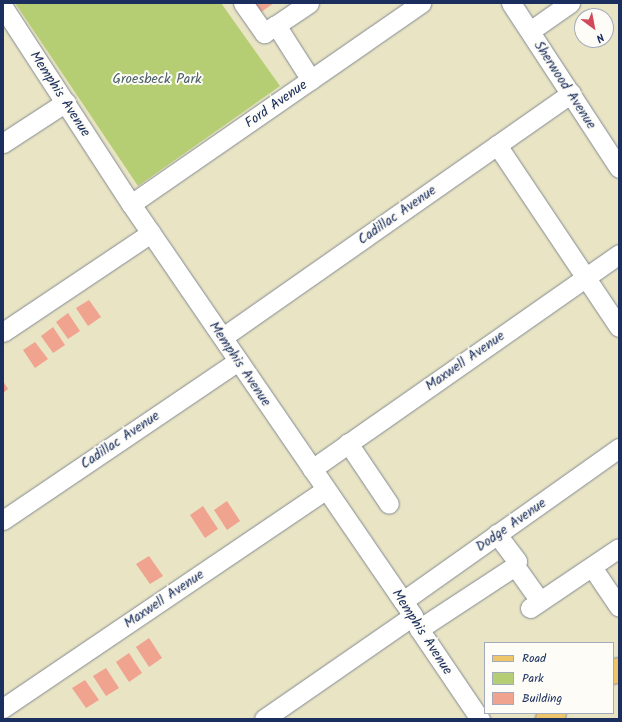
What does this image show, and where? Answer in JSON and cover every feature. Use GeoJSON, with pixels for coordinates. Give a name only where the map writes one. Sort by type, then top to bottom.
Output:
{"type":"FeatureCollection","features":[{"type":"Feature","properties":{"kind":"street"},"geometry":{"type":"LineString","coordinates":[[243,3],[264,33],[309,3]]}},
{"type":"Feature","properties":{"kind":"street","name":"Ford Avenue"},"geometry":{"type":"LineString","coordinates":[[132,204],[421,3]]}},
{"type":"Feature","properties":{"kind":"street","name":"Sherwood Avenue"},"geometry":{"type":"LineString","coordinates":[[511,3],[619,168]]}},
{"type":"Feature","properties":{"kind":"street"},"geometry":{"type":"LineString","coordinates":[[530,32],[570,3]]}},
{"type":"Feature","properties":{"kind":"street","name":"Memphis Avenue"},"geometry":{"type":"LineString","coordinates":[[3,7],[151,233],[403,601],[480,719]]}},
{"type":"Feature","properties":{"kind":"street"},"geometry":{"type":"LineString","coordinates":[[276,25],[311,80]]}},
{"type":"Feature","properties":{"kind":"street","name":"Cadillac Avenue"},"geometry":{"type":"LineString","coordinates":[[223,337],[571,93]]}},
{"type":"Feature","properties":{"kind":"street"},"geometry":{"type":"LineString","coordinates":[[3,143],[66,102]]}},
{"type":"Feature","properties":{"kind":"street"},"geometry":{"type":"LineString","coordinates":[[497,145],[619,327]]}},
{"type":"Feature","properties":{"kind":"street"},"geometry":{"type":"LineString","coordinates":[[3,332],[151,233]]}},
{"type":"Feature","properties":{"kind":"street","name":"Maxwell Avenue"},"geometry":{"type":"LineString","coordinates":[[312,469],[619,254]]}},
{"type":"Feature","properties":{"kind":"street","name":"Cadillac Avenue"},"geometry":{"type":"LineString","coordinates":[[3,520],[238,361]]}},
{"type":"Feature","properties":{"kind":"street"},"geometry":{"type":"LineString","coordinates":[[348,444],[389,504]]}},
{"type":"Feature","properties":{"kind":"street","name":"Dodge Avenue"},"geometry":{"type":"LineString","coordinates":[[403,601],[619,448]]}},
{"type":"Feature","properties":{"kind":"street","name":"Maxwell Avenue"},"geometry":{"type":"LineString","coordinates":[[3,708],[326,489]]}},
{"type":"Feature","properties":{"kind":"street"},"geometry":{"type":"LineString","coordinates":[[264,719],[416,623],[515,566],[517,561],[497,534]]}},
{"type":"Feature","properties":{"kind":"street"},"geometry":{"type":"LineString","coordinates":[[515,566],[535,604],[619,548]]}},
{"type":"Feature","properties":{"kind":"street"},"geometry":{"type":"LineString","coordinates":[[592,567],[619,607]]}},
{"type":"Feature","properties":{"kind":"green space","name":"Groesbeck Park"},"geometry":{"type":"Polygon","coordinates":[[[15,3],[221,3],[280,86],[138,186],[15,3]]]}},
{"type":"Feature","properties":{"kind":"building"},"geometry":{"type":"Polygon","coordinates":[[[248,3],[274,3],[257,15],[248,3]]]}},
{"type":"Feature","properties":{"kind":"building"},"geometry":{"type":"Polygon","coordinates":[[[89,300],[101,317],[88,326],[76,308],[89,300]]]}},
{"type":"Feature","properties":{"kind":"building"},"geometry":{"type":"Polygon","coordinates":[[[68,313],[80,331],[68,339],[56,322],[68,313]]]}},
{"type":"Feature","properties":{"kind":"building"},"geometry":{"type":"Polygon","coordinates":[[[53,327],[65,345],[53,353],[41,336],[53,327]]]}},
{"type":"Feature","properties":{"kind":"building"},"geometry":{"type":"Polygon","coordinates":[[[35,342],[48,359],[35,368],[23,350],[35,342]]]}},
{"type":"Feature","properties":{"kind":"building"},"geometry":{"type":"Polygon","coordinates":[[[3,381],[8,389],[3,393],[3,381]]]}},
{"type":"Feature","properties":{"kind":"building"},"geometry":{"type":"Polygon","coordinates":[[[227,501],[240,521],[227,530],[214,510],[227,501]]]}},
{"type":"Feature","properties":{"kind":"building"},"geometry":{"type":"Polygon","coordinates":[[[203,506],[218,529],[205,538],[190,515],[203,506]]]}},
{"type":"Feature","properties":{"kind":"building"},"geometry":{"type":"Polygon","coordinates":[[[149,556],[163,576],[150,584],[136,564],[149,556]]]}},
{"type":"Feature","properties":{"kind":"building"},"geometry":{"type":"Polygon","coordinates":[[[149,638],[162,658],[149,667],[136,647],[149,638]]]}},
{"type":"Feature","properties":{"kind":"building"},"geometry":{"type":"Polygon","coordinates":[[[129,653],[142,673],[129,682],[116,662],[129,653]]]}},
{"type":"Feature","properties":{"kind":"building"},"geometry":{"type":"Polygon","coordinates":[[[106,668],[119,688],[106,696],[93,676],[106,668]]]}},
{"type":"Feature","properties":{"kind":"building"},"geometry":{"type":"Polygon","coordinates":[[[85,680],[99,700],[86,708],[72,688],[85,680]]]}}]}
